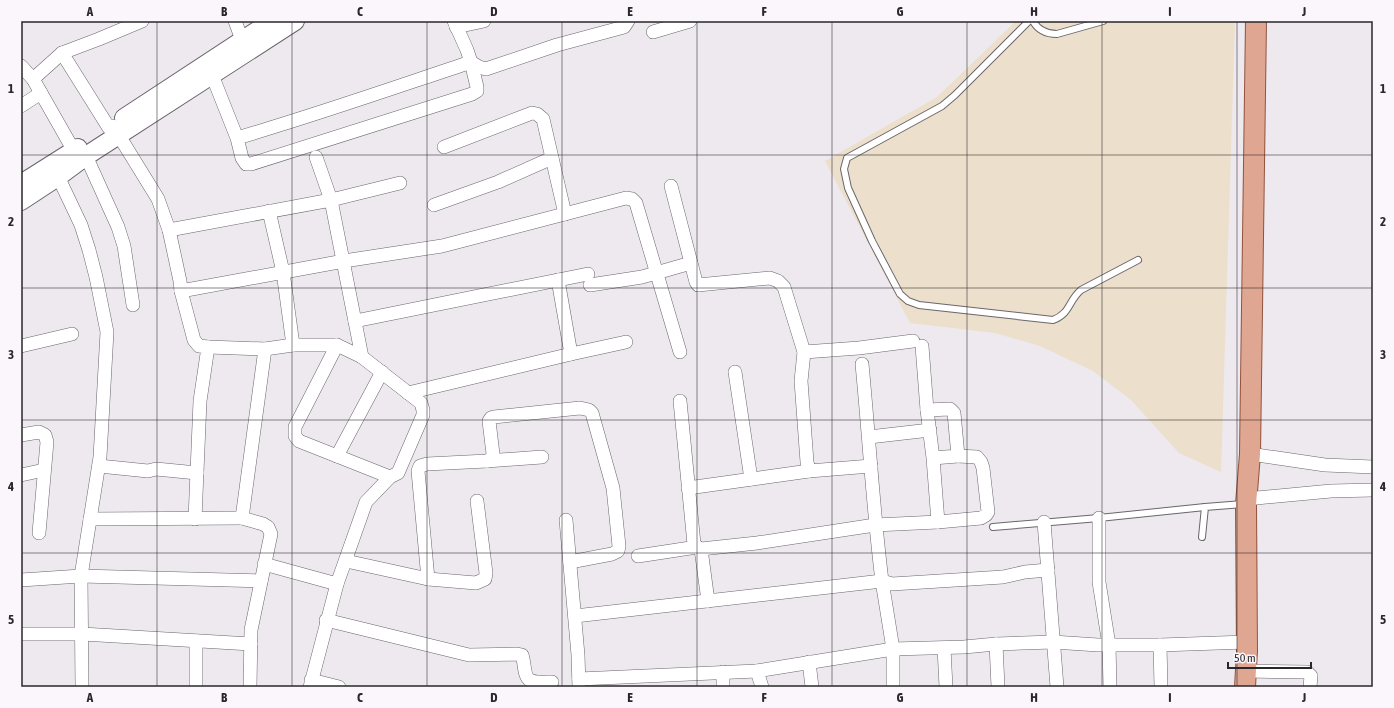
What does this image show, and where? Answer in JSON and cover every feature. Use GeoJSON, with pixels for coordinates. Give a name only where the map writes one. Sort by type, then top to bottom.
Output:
{"type":"FeatureCollection","features":[{"type":"Feature","properties":{"kind":"main road"},"geometry":{"type":"LineString","coordinates":[[113,130],[212,76],[272,21]]}},
{"type":"Feature","properties":{"kind":"main road"},"geometry":{"type":"LineString","coordinates":[[21,201],[56,171],[113,130],[146,103],[245,46],[296,21]]}},
{"type":"Feature","properties":{"kind":"main road"},"geometry":{"type":"LineString","coordinates":[[1246,679],[1246,501],[1250,454],[1256,21]]}},
{"type":"Feature","properties":{"kind":"main road"},"geometry":{"type":"LineString","coordinates":[[21,184],[56,171]]}},
{"type":"Feature","properties":{"kind":"street"},"geometry":{"type":"LineString","coordinates":[[33,79],[62,53],[142,21]]}},
{"type":"Feature","properties":{"kind":"street"},"geometry":{"type":"LineString","coordinates":[[235,21],[245,46]]}},
{"type":"Feature","properties":{"kind":"street"},"geometry":{"type":"LineString","coordinates":[[212,76],[237,138],[242,158],[246,164],[251,164],[472,94],[477,91],[471,62],[455,24],[484,21]]}},
{"type":"Feature","properties":{"kind":"street"},"geometry":{"type":"LineString","coordinates":[[471,62],[486,69],[557,45],[624,27],[628,21]]}},
{"type":"Feature","properties":{"kind":"street"},"geometry":{"type":"LineString","coordinates":[[653,32],[690,21]]}},
{"type":"Feature","properties":{"kind":"street"},"geometry":{"type":"LineString","coordinates":[[62,53],[158,199],[168,230],[181,291],[194,340],[199,346],[265,349],[293,345],[337,345],[362,357],[421,403],[423,415],[398,472],[390,477],[366,502],[326,620],[311,683],[339,687]]}},
{"type":"Feature","properties":{"kind":"street"},"geometry":{"type":"LineString","coordinates":[[237,138],[308,117],[471,62]]}},
{"type":"Feature","properties":{"kind":"street"},"geometry":{"type":"LineString","coordinates":[[21,66],[33,79],[80,154],[118,226],[124,246],[133,305]]}},
{"type":"Feature","properties":{"kind":"street"},"geometry":{"type":"LineString","coordinates":[[21,106],[41,93]]}},
{"type":"Feature","properties":{"kind":"street"},"geometry":{"type":"LineString","coordinates":[[444,147],[532,113],[537,114],[543,119],[565,214]]}},
{"type":"Feature","properties":{"kind":"street"},"geometry":{"type":"LineString","coordinates":[[316,157],[331,200],[362,357]]}},
{"type":"Feature","properties":{"kind":"street"},"geometry":{"type":"LineString","coordinates":[[434,205],[498,182],[552,158]]}},
{"type":"Feature","properties":{"kind":"street"},"geometry":{"type":"LineString","coordinates":[[56,171],[81,225],[89,250],[107,332],[99,466],[81,576],[82,687]]}},
{"type":"Feature","properties":{"kind":"street"},"geometry":{"type":"LineString","coordinates":[[168,230],[331,200],[400,183]]}},
{"type":"Feature","properties":{"kind":"street"},"geometry":{"type":"LineString","coordinates":[[671,186],[698,285],[770,278],[778,281],[784,287],[804,352],[801,381],[809,471]]}},
{"type":"Feature","properties":{"kind":"street"},"geometry":{"type":"LineString","coordinates":[[181,291],[344,261],[442,246],[626,198],[632,199],[636,203],[680,352]]}},
{"type":"Feature","properties":{"kind":"street"},"geometry":{"type":"LineString","coordinates":[[269,211],[284,272],[293,345]]}},
{"type":"Feature","properties":{"kind":"street"},"geometry":{"type":"LineString","coordinates":[[355,321],[558,280],[642,277],[691,263]]}},
{"type":"Feature","properties":{"kind":"street"},"geometry":{"type":"LineString","coordinates":[[558,280],[571,354]]}},
{"type":"Feature","properties":{"kind":"street"},"geometry":{"type":"LineString","coordinates":[[21,346],[72,334]]}},
{"type":"Feature","properties":{"kind":"street"},"geometry":{"type":"LineString","coordinates":[[408,393],[626,342]]}},
{"type":"Feature","properties":{"kind":"street"},"geometry":{"type":"LineString","coordinates":[[804,352],[917,343],[934,458],[938,522]]}},
{"type":"Feature","properties":{"kind":"street"},"geometry":{"type":"LineString","coordinates":[[337,345],[295,427],[295,436],[299,441],[390,477]]}},
{"type":"Feature","properties":{"kind":"street"},"geometry":{"type":"LineString","coordinates":[[195,519],[200,401],[208,347]]}},
{"type":"Feature","properties":{"kind":"street"},"geometry":{"type":"LineString","coordinates":[[242,518],[265,349]]}},
{"type":"Feature","properties":{"kind":"street"},"geometry":{"type":"LineString","coordinates":[[862,364],[875,525],[893,649],[893,687]]}},
{"type":"Feature","properties":{"kind":"street"},"geometry":{"type":"LineString","coordinates":[[337,456],[382,372]]}},
{"type":"Feature","properties":{"kind":"street"},"geometry":{"type":"LineString","coordinates":[[735,372],[751,479]]}},
{"type":"Feature","properties":{"kind":"street"},"geometry":{"type":"LineString","coordinates":[[680,401],[694,544],[699,548],[708,601]]}},
{"type":"Feature","properties":{"kind":"street"},"geometry":{"type":"LineString","coordinates":[[487,461],[492,458],[493,454],[489,421],[491,418],[580,408],[589,410],[592,413],[613,488],[619,546],[618,551],[612,554],[570,562]]}},
{"type":"Feature","properties":{"kind":"street"},"geometry":{"type":"LineString","coordinates":[[927,410],[952,410],[954,413],[958,456]]}},
{"type":"Feature","properties":{"kind":"street"},"geometry":{"type":"LineString","coordinates":[[869,437],[930,430]]}},
{"type":"Feature","properties":{"kind":"street"},"geometry":{"type":"LineString","coordinates":[[21,435],[39,432],[45,435],[47,442],[39,533]]}},
{"type":"Feature","properties":{"kind":"street"},"geometry":{"type":"LineString","coordinates":[[1250,454],[1325,465],[1373,467]]}},
{"type":"Feature","properties":{"kind":"street"},"geometry":{"type":"LineString","coordinates":[[638,556],[699,548],[757,543],[875,525],[938,522],[982,518],[986,515],[988,512],[983,468],[977,457],[958,456],[934,458]]}},
{"type":"Feature","properties":{"kind":"street"},"geometry":{"type":"LineString","coordinates":[[428,579],[418,471],[420,466],[427,464],[542,457]]}},
{"type":"Feature","properties":{"kind":"street"},"geometry":{"type":"LineString","coordinates":[[99,466],[148,471],[156,469],[197,473]]}},
{"type":"Feature","properties":{"kind":"street"},"geometry":{"type":"LineString","coordinates":[[688,488],[809,471],[871,466]]}},
{"type":"Feature","properties":{"kind":"street"},"geometry":{"type":"LineString","coordinates":[[21,475],[44,470]]}},
{"type":"Feature","properties":{"kind":"street"},"geometry":{"type":"LineString","coordinates":[[1246,501],[1331,491],[1373,490]]}},
{"type":"Feature","properties":{"kind":"street"},"geometry":{"type":"LineString","coordinates":[[346,561],[428,579],[476,583],[485,579],[486,573],[477,500]]}},
{"type":"Feature","properties":{"kind":"street"},"geometry":{"type":"LineString","coordinates":[[90,519],[242,518],[268,527],[271,534],[251,630],[250,687]]}},
{"type":"Feature","properties":{"kind":"street"},"geometry":{"type":"LineString","coordinates":[[1099,518],[1099,582],[1109,645],[1110,687]]}},
{"type":"Feature","properties":{"kind":"street"},"geometry":{"type":"LineString","coordinates":[[566,520],[575,616],[579,683],[723,672],[757,671],[893,649],[944,648],[1053,642],[1109,645],[1247,642]]}},
{"type":"Feature","properties":{"kind":"street"},"geometry":{"type":"LineString","coordinates":[[1044,522],[1057,687]]}},
{"type":"Feature","properties":{"kind":"street"},"geometry":{"type":"LineString","coordinates":[[264,564],[337,584]]}},
{"type":"Feature","properties":{"kind":"street"},"geometry":{"type":"LineString","coordinates":[[575,616],[882,581],[892,584],[1003,576],[1048,570]]}},
{"type":"Feature","properties":{"kind":"street"},"geometry":{"type":"LineString","coordinates":[[21,580],[81,576],[261,581]]}},
{"type":"Feature","properties":{"kind":"street"},"geometry":{"type":"LineString","coordinates":[[326,620],[469,654],[522,655],[526,675],[529,679],[532,681],[552,682]]}},
{"type":"Feature","properties":{"kind":"street"},"geometry":{"type":"LineString","coordinates":[[21,634],[82,634],[251,644]]}},
{"type":"Feature","properties":{"kind":"street"},"geometry":{"type":"LineString","coordinates":[[196,641],[196,687]]}},
{"type":"Feature","properties":{"kind":"street"},"geometry":{"type":"LineString","coordinates":[[996,644],[998,687]]}},
{"type":"Feature","properties":{"kind":"street"},"geometry":{"type":"LineString","coordinates":[[1160,645],[1161,687]]}},
{"type":"Feature","properties":{"kind":"street"},"geometry":{"type":"LineString","coordinates":[[944,648],[946,687]]}},
{"type":"Feature","properties":{"kind":"street"},"geometry":{"type":"LineString","coordinates":[[809,662],[812,687]]}},
{"type":"Feature","properties":{"kind":"street"},"geometry":{"type":"LineString","coordinates":[[757,671],[762,687]]}},
{"type":"Feature","properties":{"kind":"street"},"geometry":{"type":"LineString","coordinates":[[723,672],[723,687]]}},
{"type":"Feature","properties":{"kind":"street"},"geometry":{"type":"LineString","coordinates":[[1246,679],[1307,672],[1310,676],[1310,687]]}},
{"type":"Feature","properties":{"kind":"lane"},"geometry":{"type":"LineString","coordinates":[[1029,21],[942,106],[847,158],[844,175],[848,188],[869,234],[900,294],[919,305],[1053,320],[1060,318],[1066,312],[1075,295],[1081,290],[1138,260]]}},
{"type":"Feature","properties":{"kind":"lane"},"geometry":{"type":"LineString","coordinates":[[1033,21],[1039,28],[1052,34],[1057,34],[1102,21]]}},
{"type":"Feature","properties":{"kind":"lane"},"geometry":{"type":"LineString","coordinates":[[993,527],[1099,518],[1205,507],[1246,501]]}},
{"type":"Feature","properties":{"kind":"lane"},"geometry":{"type":"LineString","coordinates":[[1202,537],[1205,507]]}},
{"type":"Feature","properties":{"kind":"shaded area"},"geometry":{"type":"Polygon","coordinates":[[[1016,21],[1235,21],[1221,472],[1179,453],[1131,400],[1093,371],[1040,346],[995,333],[910,323],[825,161],[937,97],[1016,21]]]}}]}
